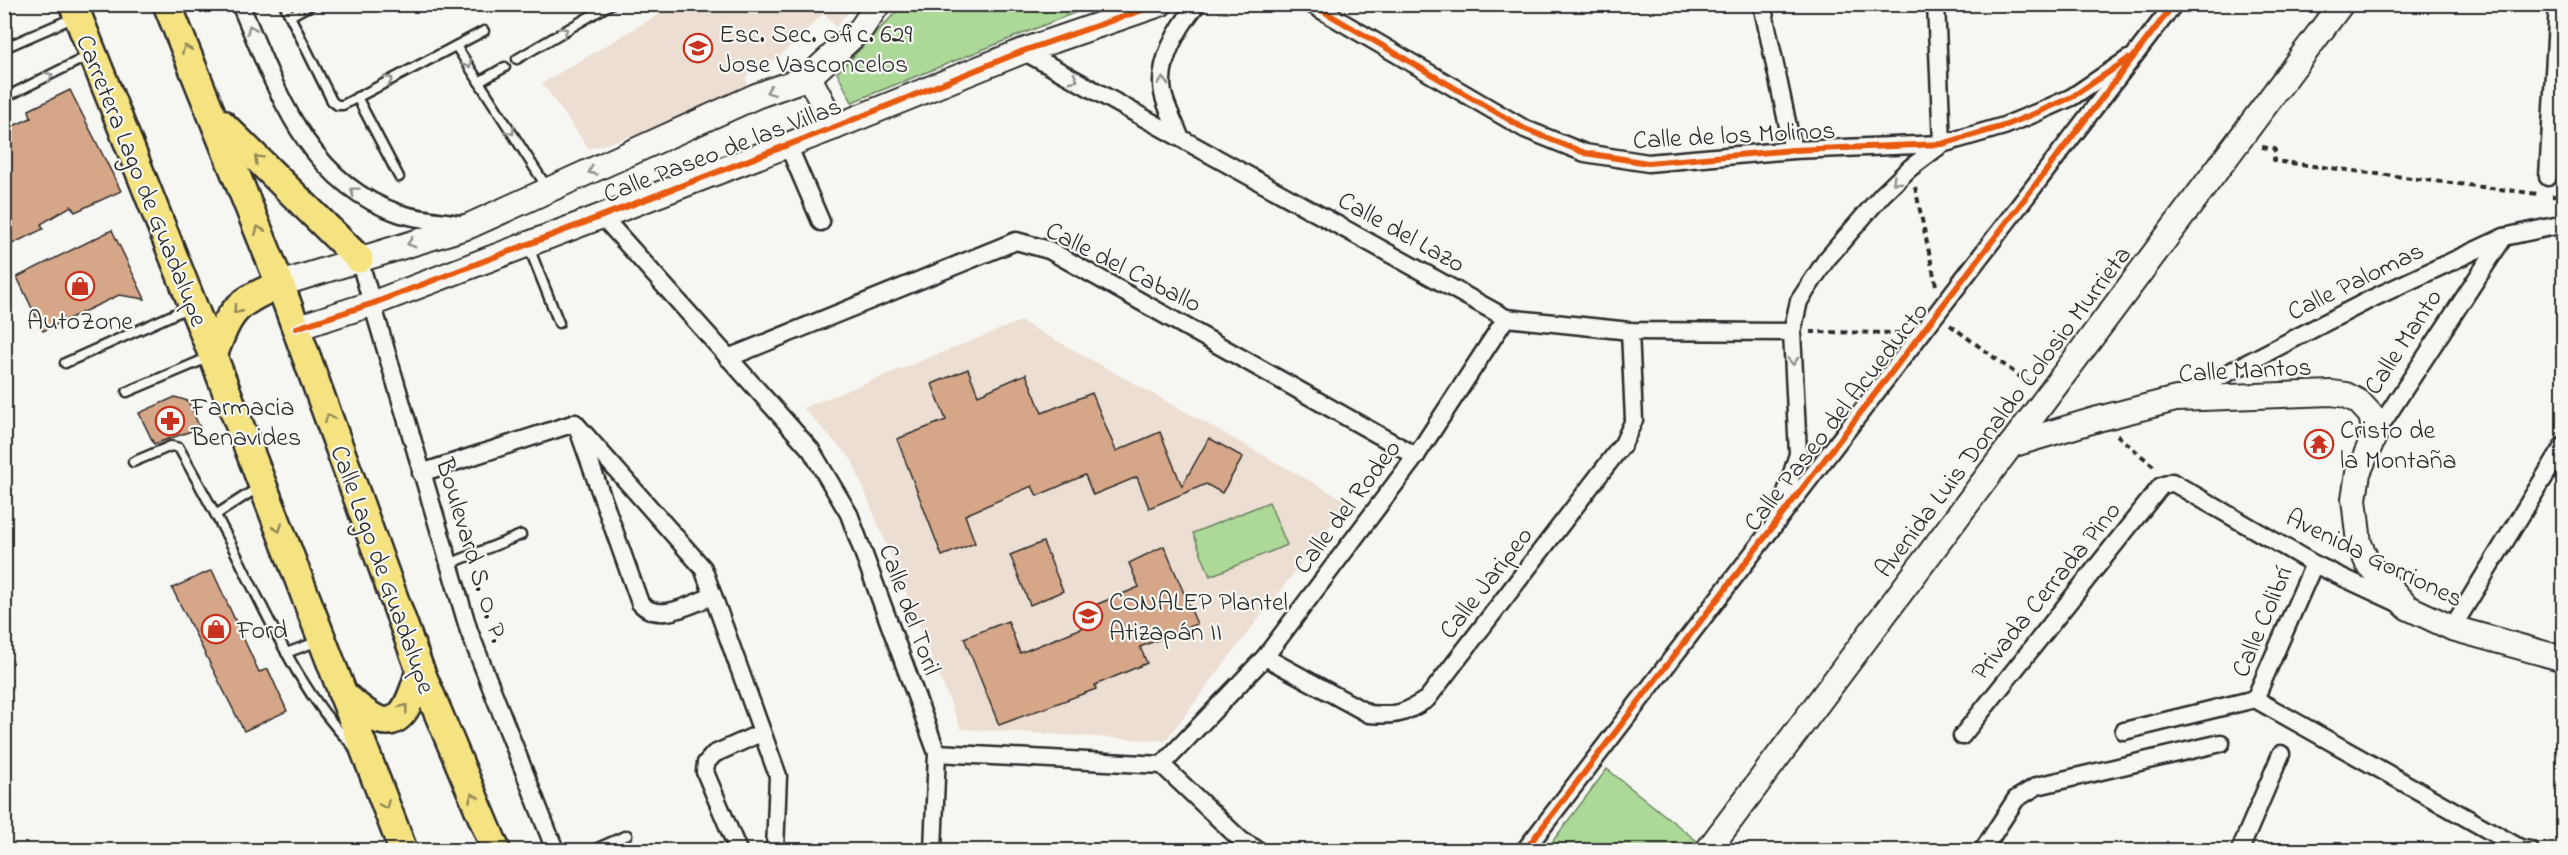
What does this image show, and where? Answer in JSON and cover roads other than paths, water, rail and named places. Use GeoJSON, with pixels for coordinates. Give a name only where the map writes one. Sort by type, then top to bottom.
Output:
{"type":"FeatureCollection","features":[{"type":"Feature","properties":{"kind":"main road"},"geometry":{"type":"LineString","coordinates":[[167,4],[280,284],[247,299],[232,313],[213,356],[321,641],[404,850]]}},
{"type":"Feature","properties":{"kind":"main road","name":"Carretera Lago de Guadalupe"},"geometry":{"type":"LineString","coordinates":[[76,10],[213,356]]}},
{"type":"Feature","properties":{"kind":"main road"},"geometry":{"type":"LineString","coordinates":[[213,115],[359,259]]}},
{"type":"Feature","properties":{"kind":"main road","name":"Calle Lago de Guadalupe"},"geometry":{"type":"LineString","coordinates":[[280,284],[420,670],[496,850]]}},
{"type":"Feature","properties":{"kind":"main road"},"geometry":{"type":"LineString","coordinates":[[341,692],[360,710],[378,721],[391,721],[403,712],[413,695],[420,670]]}},
{"type":"Feature","properties":{"kind":"street"},"geometry":{"type":"LineString","coordinates":[[240,4],[285,110],[330,172],[360,196],[399,213],[469,226],[484,261]]}},
{"type":"Feature","properties":{"kind":"street","name":"Calle Paseo de las Villas"},"geometry":{"type":"LineString","coordinates":[[280,284],[469,226],[756,96],[809,77],[861,29],[878,4]]}},
{"type":"Feature","properties":{"kind":"street","name":"Calle Paseo de las Villas"},"geometry":{"type":"LineString","coordinates":[[296,328],[374,303],[528,245],[835,127],[1023,51],[1160,4]]}},
{"type":"Feature","properties":{"kind":"street"},"geometry":{"type":"LineString","coordinates":[[1180,137],[1163,93],[1164,62],[1182,23],[1197,4]]}},
{"type":"Feature","properties":{"kind":"street","name":"Calle de los Molinos"},"geometry":{"type":"LineString","coordinates":[[1311,4],[1525,129],[1585,153],[1648,163],[1793,150],[1942,144],[2004,126],[2072,97],[2138,52]]}},
{"type":"Feature","properties":{"kind":"street"},"geometry":{"type":"LineString","coordinates":[[1762,4],[1793,150]]}},
{"type":"Feature","properties":{"kind":"street"},"geometry":{"type":"LineString","coordinates":[[1936,4],[1942,144]]}},
{"type":"Feature","properties":{"kind":"street","name":"Calle Paseo del Acueducto"},"geometry":{"type":"LineString","coordinates":[[1525,850],[2174,4]]}},
{"type":"Feature","properties":{"kind":"street","name":"Avenida Luis Donaldo Colosio Murrieta"},"geometry":{"type":"LineString","coordinates":[[1708,850],[2341,4]]}},
{"type":"Feature","properties":{"kind":"street"},"geometry":{"type":"LineString","coordinates":[[2548,177],[2558,4]]}},
{"type":"Feature","properties":{"kind":"street","name":"Calle del Lazo"},"geometry":{"type":"LineString","coordinates":[[1023,51],[1506,318],[1630,331],[1792,332]]}},
{"type":"Feature","properties":{"kind":"street"},"geometry":{"type":"LineString","coordinates":[[809,77],[835,127]]}},
{"type":"Feature","properties":{"kind":"street"},"geometry":{"type":"LineString","coordinates":[[2088,85],[2100,90],[2100,102]]}},
{"type":"Feature","properties":{"kind":"street","name":"Calle de los Molinos"},"geometry":{"type":"LineString","coordinates":[[1776,525],[1798,454],[1792,332],[1799,302],[1826,260],[1882,195],[1910,168],[1942,144]]}},
{"type":"Feature","properties":{"kind":"street"},"geometry":{"type":"LineString","coordinates":[[788,145],[821,222]]}},
{"type":"Feature","properties":{"kind":"street","name":"Calle del Toril"},"geometry":{"type":"LineString","coordinates":[[602,216],[811,450],[849,514],[937,753]]}},
{"type":"Feature","properties":{"kind":"street","name":"Calle Palomas"},"geometry":{"type":"LineString","coordinates":[[2176,399],[2371,298],[2504,237],[2564,224]]}},
{"type":"Feature","properties":{"kind":"street","name":"Calle Manto"},"geometry":{"type":"LineString","coordinates":[[2407,607],[2368,564],[2359,543],[2354,499],[2358,473],[2375,434],[2504,237]]}},
{"type":"Feature","properties":{"kind":"street","name":"Calle del Caballo"},"geometry":{"type":"LineString","coordinates":[[728,358],[1016,241],[1049,250],[1416,456]]}},
{"type":"Feature","properties":{"kind":"street","name":"Boulevard S. O. P."},"geometry":{"type":"LineString","coordinates":[[359,259],[374,303],[448,564],[470,631],[555,850]]}},
{"type":"Feature","properties":{"kind":"street","name":"Calle del Rodeo"},"geometry":{"type":"LineString","coordinates":[[1162,765],[1265,657],[1416,456],[1506,318]]}},
{"type":"Feature","properties":{"kind":"street","name":"Calle Jaripeo"},"geometry":{"type":"LineString","coordinates":[[1265,657],[1369,714],[1387,716],[1407,712],[1428,699],[1623,444],[1634,420],[1630,331]]}},
{"type":"Feature","properties":{"kind":"street","name":"Calle Mantos"},"geometry":{"type":"LineString","coordinates":[[2012,445],[2098,419],[2176,399],[2332,393],[2346,395],[2359,402],[2371,415],[2375,434]]}},
{"type":"Feature","properties":{"kind":"street"},"geometry":{"type":"LineString","coordinates":[[422,473],[575,423]]}},
{"type":"Feature","properties":{"kind":"street"},"geometry":{"type":"LineString","coordinates":[[575,423],[703,568],[778,776],[775,850]]}},
{"type":"Feature","properties":{"kind":"street"},"geometry":{"type":"LineString","coordinates":[[575,423],[640,603],[648,612],[663,614],[713,596]]}},
{"type":"Feature","properties":{"kind":"street"},"geometry":{"type":"LineString","coordinates":[[2452,628],[2564,446]]}},
{"type":"Feature","properties":{"kind":"street","name":"Avenida Gorriones"},"geometry":{"type":"LineString","coordinates":[[2172,482],[2314,564],[2452,628],[2564,659]]}},
{"type":"Feature","properties":{"kind":"street","name":"Privada Cerrada Pino"},"geometry":{"type":"LineString","coordinates":[[1962,736],[2161,486],[2172,482]]}},
{"type":"Feature","properties":{"kind":"street","name":"Calle Colibrí"},"geometry":{"type":"LineString","coordinates":[[2255,699],[2314,564]]}},
{"type":"Feature","properties":{"kind":"street"},"geometry":{"type":"LineString","coordinates":[[2124,731],[2255,699],[2520,848],[2530,850]]}},
{"type":"Feature","properties":{"kind":"street"},"geometry":{"type":"LineString","coordinates":[[738,850],[705,772],[706,763],[714,754],[761,733]]}},
{"type":"Feature","properties":{"kind":"street"},"geometry":{"type":"LineString","coordinates":[[1983,850],[2016,799],[2037,786],[2221,743]]}},
{"type":"Feature","properties":{"kind":"street"},"geometry":{"type":"LineString","coordinates":[[933,850],[937,753],[1162,765],[1242,841],[1258,850]]}},
{"type":"Feature","properties":{"kind":"street"},"geometry":{"type":"LineString","coordinates":[[2240,850],[2280,754]]}},
{"type":"Feature","properties":{"kind":"lane"},"geometry":{"type":"LineString","coordinates":[[284,4],[332,101],[337,105],[343,105],[484,32]]}},
{"type":"Feature","properties":{"kind":"lane"},"geometry":{"type":"LineString","coordinates":[[290,16],[312,4]]}},
{"type":"Feature","properties":{"kind":"lane"},"geometry":{"type":"LineString","coordinates":[[517,58],[611,4]]}},
{"type":"Feature","properties":{"kind":"lane"},"geometry":{"type":"LineString","coordinates":[[4,48],[76,10]]}},
{"type":"Feature","properties":{"kind":"lane"},"geometry":{"type":"LineString","coordinates":[[456,46],[548,190]]}},
{"type":"Feature","properties":{"kind":"lane"},"geometry":{"type":"LineString","coordinates":[[4,98],[93,54]]}},
{"type":"Feature","properties":{"kind":"lane"},"geometry":{"type":"LineString","coordinates":[[479,82],[505,67]]}},
{"type":"Feature","properties":{"kind":"lane"},"geometry":{"type":"LineString","coordinates":[[357,97],[399,177]]}},
{"type":"Feature","properties":{"kind":"lane"},"geometry":{"type":"LineString","coordinates":[[528,245],[559,323]]}},
{"type":"Feature","properties":{"kind":"lane"},"geometry":{"type":"LineString","coordinates":[[65,363],[193,306]]}},
{"type":"Feature","properties":{"kind":"lane"},"geometry":{"type":"LineString","coordinates":[[127,392],[213,356]]}},
{"type":"Feature","properties":{"kind":"lane"},"geometry":{"type":"LineString","coordinates":[[133,462],[171,446],[179,448],[217,514],[295,671],[329,722],[368,761]]}},
{"type":"Feature","properties":{"kind":"lane"},"geometry":{"type":"LineString","coordinates":[[217,514],[262,486]]}},
{"type":"Feature","properties":{"kind":"lane"},"geometry":{"type":"LineString","coordinates":[[448,564],[521,535]]}},
{"type":"Feature","properties":{"kind":"lane"},"geometry":{"type":"LineString","coordinates":[[286,653],[321,641]]}},
{"type":"Feature","properties":{"kind":"lane"},"geometry":{"type":"LineString","coordinates":[[593,850],[627,835]]}},
{"type":"Feature","properties":{"kind":"place","name":"Esc. Sec. Ofic. 629 Jose Vasconcelos"},"geometry":{"type":"Point","coordinates":[698,48]}},
{"type":"Feature","properties":{"kind":"place","name":"AutoZone"},"geometry":{"type":"Point","coordinates":[80,286]}},
{"type":"Feature","properties":{"kind":"place","name":"Farmacia Benavides"},"geometry":{"type":"Point","coordinates":[170,421]}},
{"type":"Feature","properties":{"kind":"place","name":"Cristo de la Montaña"},"geometry":{"type":"Point","coordinates":[2319,444]}},
{"type":"Feature","properties":{"kind":"place","name":"CONALEP Plantel Atizapán II"},"geometry":{"type":"Point","coordinates":[1088,616]}},
{"type":"Feature","properties":{"kind":"place","name":"Ford"},"geometry":{"type":"Point","coordinates":[216,629]}}]}
